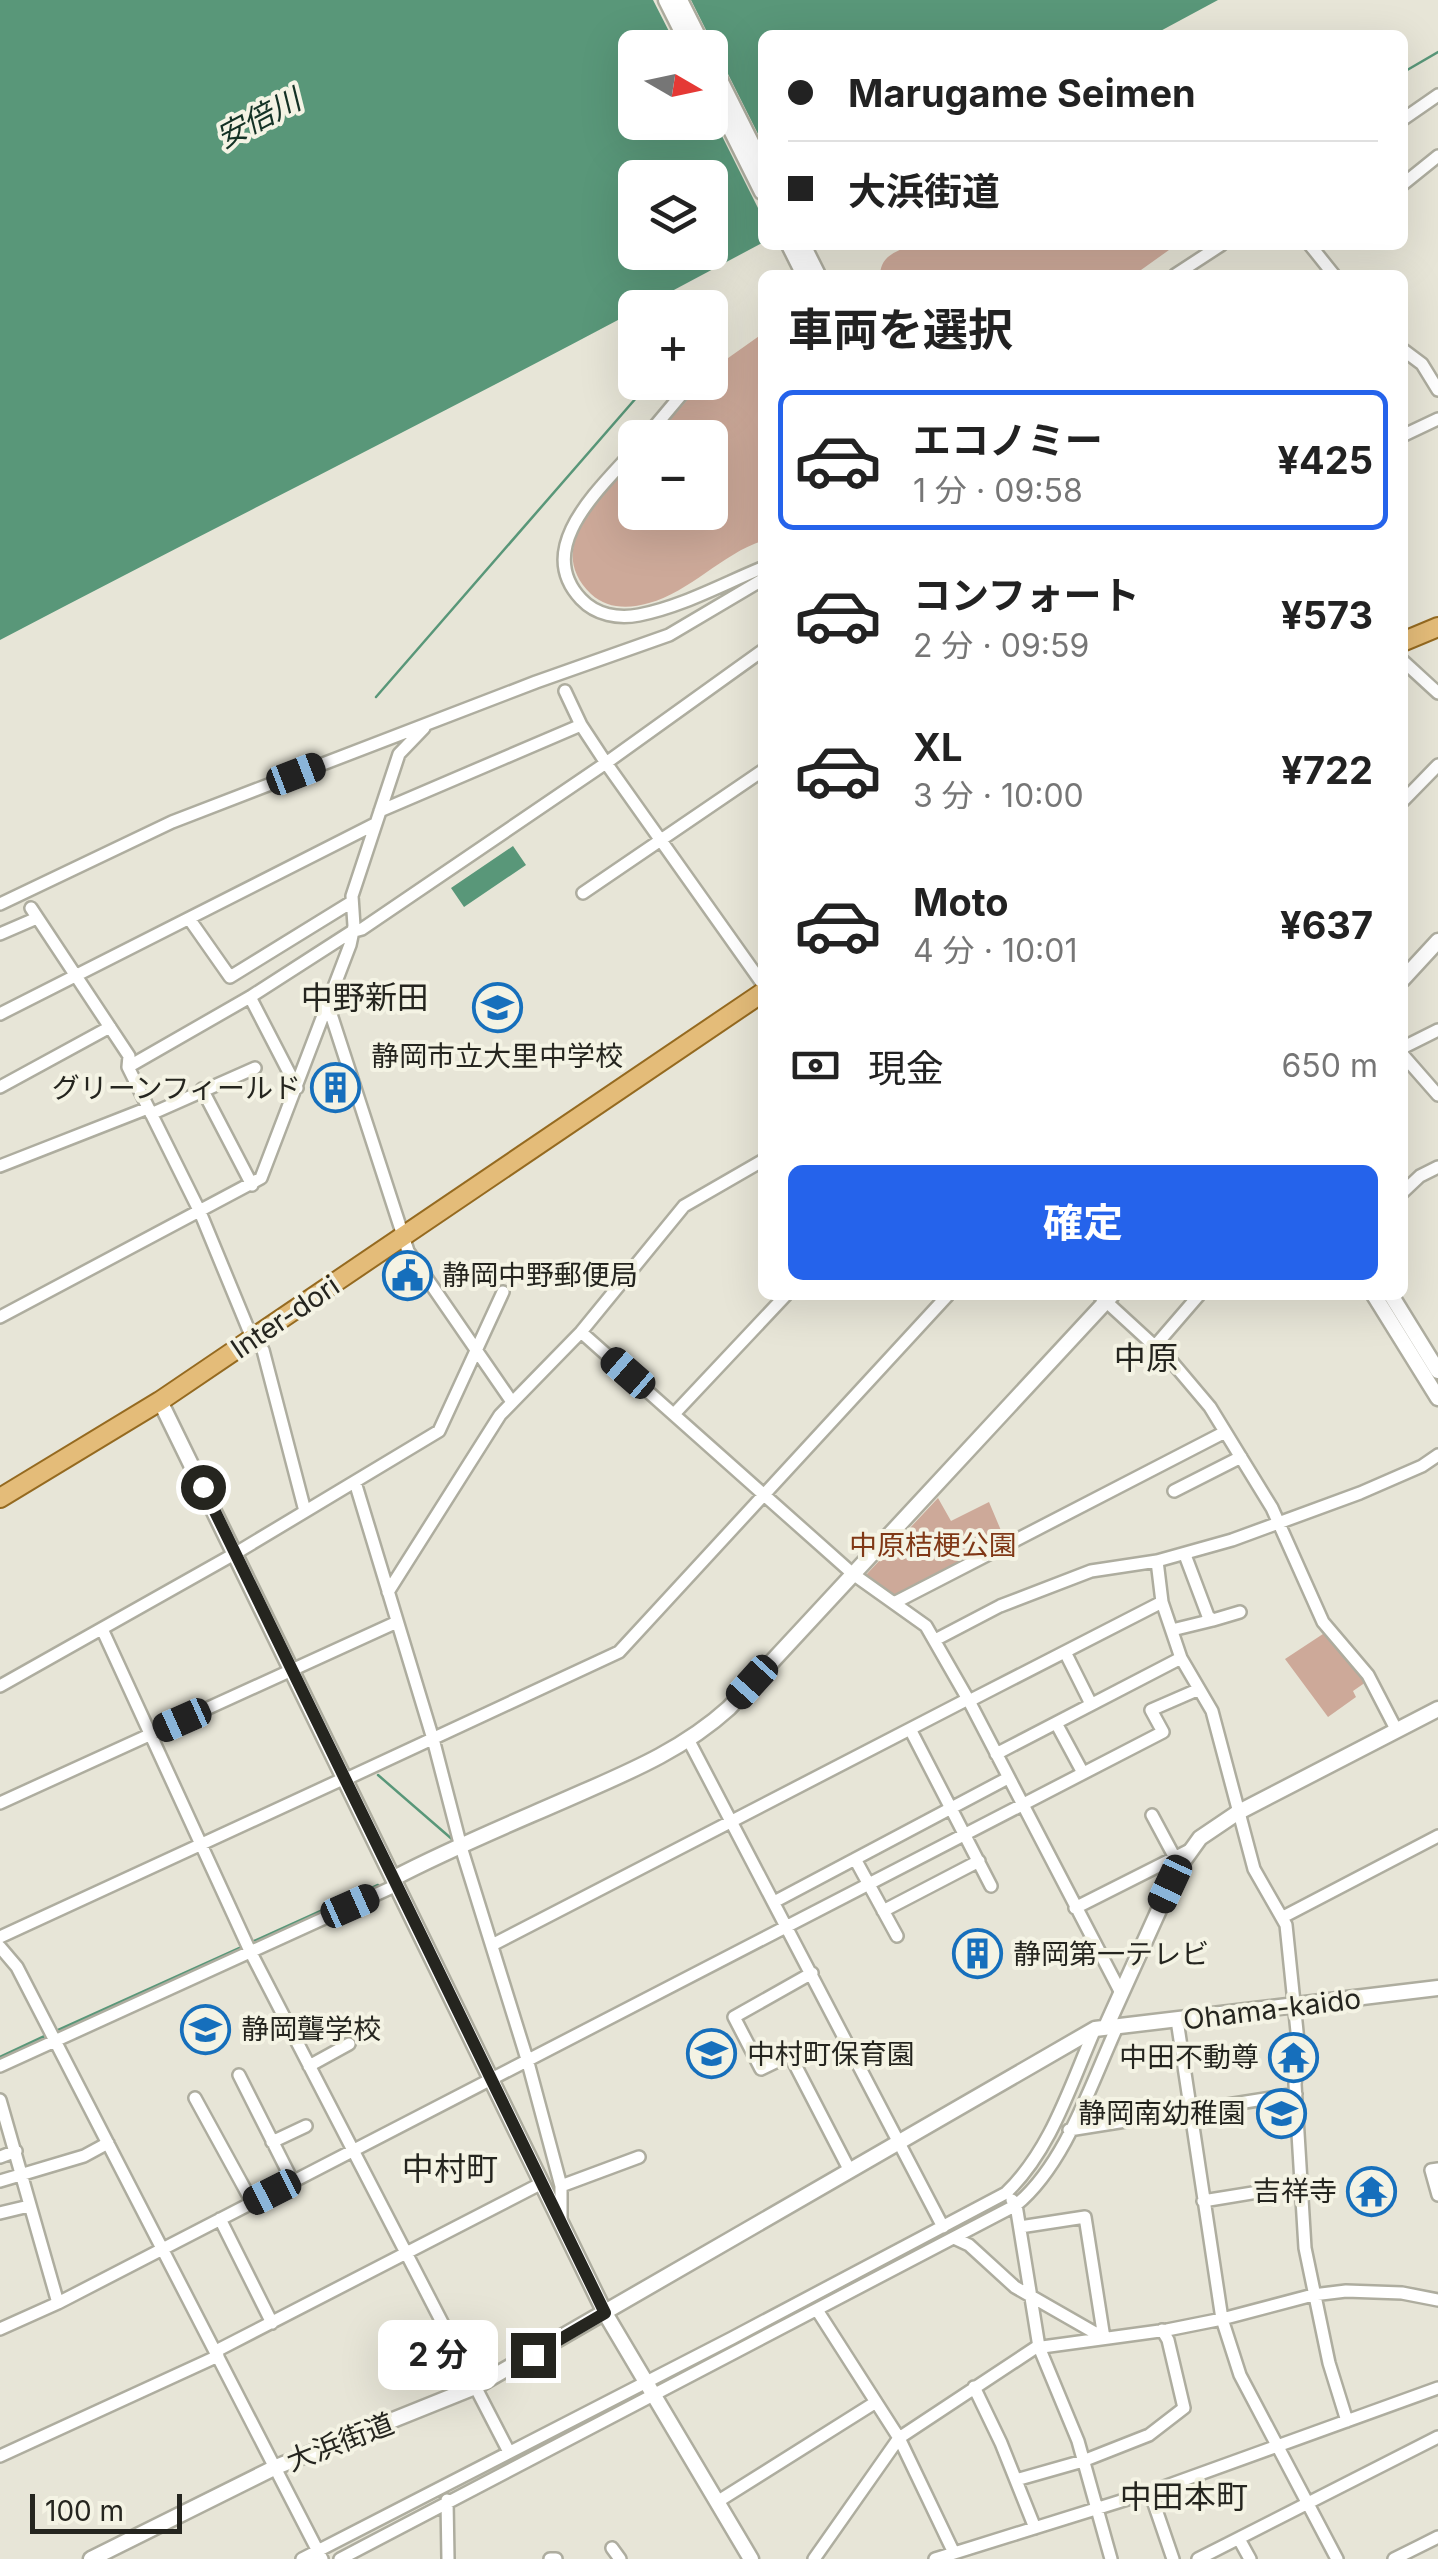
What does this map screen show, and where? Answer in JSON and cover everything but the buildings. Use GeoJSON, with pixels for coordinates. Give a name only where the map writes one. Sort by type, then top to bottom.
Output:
{"type":"FeatureCollection","features":[{"type":"Feature","properties":{"kind":"main road"},"geometry":{"type":"LineString","coordinates":[[1408,640],[1438,627]]}},
{"type":"Feature","properties":{"kind":"main road","name":"Inter-dori"},"geometry":{"type":"LineString","coordinates":[[0,1498],[258,1344],[404,1238],[758,995]]}},
{"type":"Feature","properties":{"kind":"street"},"geometry":{"type":"LineString","coordinates":[[666,0],[681,30]]}},
{"type":"Feature","properties":{"kind":"street"},"geometry":{"type":"LineString","coordinates":[[680,0],[695,30]]}},
{"type":"Feature","properties":{"kind":"street"},"geometry":{"type":"LineString","coordinates":[[1408,116],[1438,94]]}},
{"type":"Feature","properties":{"kind":"street"},"geometry":{"type":"LineString","coordinates":[[728,96],[758,156]]}},
{"type":"Feature","properties":{"kind":"street"},"geometry":{"type":"LineString","coordinates":[[728,124],[758,184]]}},
{"type":"Feature","properties":{"kind":"street"},"geometry":{"type":"LineString","coordinates":[[1408,180],[1438,156]]}},
{"type":"Feature","properties":{"kind":"street"},"geometry":{"type":"LineString","coordinates":[[1184,270],[1214,250]]}},
{"type":"Feature","properties":{"kind":"street"},"geometry":{"type":"LineString","coordinates":[[1314,250],[1330,270]]}},
{"type":"Feature","properties":{"kind":"street"},"geometry":{"type":"LineString","coordinates":[[1408,354],[1422,364],[1438,390]]}},
{"type":"Feature","properties":{"kind":"street"},"geometry":{"type":"LineString","coordinates":[[1408,367],[1422,364]]}},
{"type":"Feature","properties":{"kind":"street"},"geometry":{"type":"LineString","coordinates":[[659,420],[677,400]]}},
{"type":"Feature","properties":{"kind":"street"},"geometry":{"type":"LineString","coordinates":[[1408,433],[1438,420]]}},
{"type":"Feature","properties":{"kind":"street"},"geometry":{"type":"LineString","coordinates":[[618,468],[572,525],[568,538],[564,568],[568,582],[588,606],[602,614],[638,616],[758,570]]}},
{"type":"Feature","properties":{"kind":"street"},"geometry":{"type":"LineString","coordinates":[[0,900],[172,822],[670,635],[758,582]]}},
{"type":"Feature","properties":{"kind":"street"},"geometry":{"type":"LineString","coordinates":[[128,1067],[362,929],[606,764],[758,654]]}},
{"type":"Feature","properties":{"kind":"street"},"geometry":{"type":"LineString","coordinates":[[1408,666],[1438,693]]}},
{"type":"Feature","properties":{"kind":"street"},"geometry":{"type":"LineString","coordinates":[[564,691],[580,725],[606,764],[758,977]]}},
{"type":"Feature","properties":{"kind":"street"},"geometry":{"type":"LineString","coordinates":[[0,1317],[252,1184],[268,1165],[352,932],[350,903],[399,754],[429,723]]}},
{"type":"Feature","properties":{"kind":"street"},"geometry":{"type":"LineString","coordinates":[[0,1014],[190,920],[378,818],[580,725]]}},
{"type":"Feature","properties":{"kind":"street"},"geometry":{"type":"LineString","coordinates":[[1408,796],[1438,764]]}},
{"type":"Feature","properties":{"kind":"street"},"geometry":{"type":"LineString","coordinates":[[583,893],[758,774]]}},
{"type":"Feature","properties":{"kind":"street"},"geometry":{"type":"LineString","coordinates":[[190,920],[230,976],[350,903]]}},
{"type":"Feature","properties":{"kind":"street"},"geometry":{"type":"LineString","coordinates":[[0,934],[34,913],[130,1056],[128,1067],[200,1212],[258,1344],[305,1511]]}},
{"type":"Feature","properties":{"kind":"street"},"geometry":{"type":"LineString","coordinates":[[1408,974],[1438,942]]}},
{"type":"Feature","properties":{"kind":"street"},"geometry":{"type":"LineString","coordinates":[[250,997],[297,1088]]}},
{"type":"Feature","properties":{"kind":"street"},"geometry":{"type":"LineString","coordinates":[[328,1005],[408,1251],[512,1402]]}},
{"type":"Feature","properties":{"kind":"street"},"geometry":{"type":"LineString","coordinates":[[0,1087],[110,1028]]}},
{"type":"Feature","properties":{"kind":"street"},"geometry":{"type":"LineString","coordinates":[[1408,1048],[1438,1030]]}},
{"type":"Feature","properties":{"kind":"street"},"geometry":{"type":"LineString","coordinates":[[1408,1058],[1438,1094]]}},
{"type":"Feature","properties":{"kind":"street"},"geometry":{"type":"LineString","coordinates":[[0,1166],[254,1068]]}},
{"type":"Feature","properties":{"kind":"street"},"geometry":{"type":"LineString","coordinates":[[202,1089],[252,1184]]}},
{"type":"Feature","properties":{"kind":"street"},"geometry":{"type":"LineString","coordinates":[[388,1592],[512,1402],[581,1332],[684,1206],[758,1163]]}},
{"type":"Feature","properties":{"kind":"street"},"geometry":{"type":"LineString","coordinates":[[1408,1187],[1438,1167]]}},
{"type":"Feature","properties":{"kind":"street"},"geometry":{"type":"LineString","coordinates":[[0,1686],[439,1431],[503,1292]]}},
{"type":"Feature","properties":{"kind":"street"},"geometry":{"type":"LineString","coordinates":[[674,1414],[781,1300]]}},
{"type":"Feature","properties":{"kind":"street"},"geometry":{"type":"LineString","coordinates":[[0,1937],[620,1652],[943,1300]]}},
{"type":"Feature","properties":{"kind":"street"},"geometry":{"type":"LineString","coordinates":[[0,2066],[51,2037],[689,1742],[729,1708],[1103,1300]]}},
{"type":"Feature","properties":{"kind":"street"},"geometry":{"type":"LineString","coordinates":[[1109,1300],[1193,1385],[1225,1432],[1278,1524],[1323,1622],[1368,1675],[1396,1731]]}},
{"type":"Feature","properties":{"kind":"street"},"geometry":{"type":"LineString","coordinates":[[1154,1346],[1195,1300]]}},
{"type":"Feature","properties":{"kind":"street"},"geometry":{"type":"LineString","coordinates":[[1377,1300],[1438,1398]]}},
{"type":"Feature","properties":{"kind":"street"},"geometry":{"type":"LineString","coordinates":[[1394,1300],[1438,1371]]}},
{"type":"Feature","properties":{"kind":"street"},"geometry":{"type":"LineString","coordinates":[[581,1332],[853,1574],[926,1626],[969,1700],[1121,1993]]}},
{"type":"Feature","properties":{"kind":"street"},"geometry":{"type":"LineString","coordinates":[[160,1401],[605,2313],[751,2559]]}},
{"type":"Feature","properties":{"kind":"street"},"geometry":{"type":"LineString","coordinates":[[894,1603],[1225,1432]]}},
{"type":"Feature","properties":{"kind":"street"},"geometry":{"type":"LineString","coordinates":[[936,1640],[1000,1606],[1091,1571],[1185,1554],[1278,1524],[1360,1493],[1438,1455]]}},
{"type":"Feature","properties":{"kind":"street"},"geometry":{"type":"LineString","coordinates":[[1174,1491],[1241,1457]]}},
{"type":"Feature","properties":{"kind":"street"},"geometry":{"type":"LineString","coordinates":[[355,1482],[461,1847],[528,2059],[561,2186],[562,2223]]}},
{"type":"Feature","properties":{"kind":"street"},"geometry":{"type":"LineString","coordinates":[[1185,1554],[1208,1616],[1213,1620]]}},
{"type":"Feature","properties":{"kind":"street"},"geometry":{"type":"LineString","coordinates":[[1157,1561],[1162,1602],[1180,1658],[1212,1711],[1254,1869],[1282,1917],[1289,1941],[1299,2051],[1296,2094],[1305,2248],[1313,2295],[1347,2421]]}},
{"type":"Feature","properties":{"kind":"street"},"geometry":{"type":"LineString","coordinates":[[494,1944],[1162,1602]]}},
{"type":"Feature","properties":{"kind":"street"},"geometry":{"type":"LineString","coordinates":[[1172,1630],[1240,1612]]}},
{"type":"Feature","properties":{"kind":"street"},"geometry":{"type":"LineString","coordinates":[[0,1803],[397,1622]]}},
{"type":"Feature","properties":{"kind":"street"},"geometry":{"type":"LineString","coordinates":[[102,1629],[248,1947],[509,2452]]}},
{"type":"Feature","properties":{"kind":"street"},"geometry":{"type":"LineString","coordinates":[[1065,1652],[1091,1704]]}},
{"type":"Feature","properties":{"kind":"street"},"geometry":{"type":"LineString","coordinates":[[996,1754],[1180,1658]]}},
{"type":"Feature","properties":{"kind":"street"},"geometry":{"type":"LineString","coordinates":[[0,2329],[58,2303],[1163,1732],[1151,1710],[1198,1690]]}},
{"type":"Feature","properties":{"kind":"street"},"geometry":{"type":"LineString","coordinates":[[302,2559],[320,2555],[509,2452],[817,2310],[1016,2205],[1043,2179],[1069,2130],[1121,1993],[1170,1884],[1190,1850],[1210,1830],[1237,1813],[1438,1709]]}},
{"type":"Feature","properties":{"kind":"street"},"geometry":{"type":"LineString","coordinates":[[1056,1722],[1084,1773]]}},
{"type":"Feature","properties":{"kind":"street"},"geometry":{"type":"LineString","coordinates":[[910,1729],[992,1886]]}},
{"type":"Feature","properties":{"kind":"street"},"geometry":{"type":"LineString","coordinates":[[689,1742],[943,2227]]}},
{"type":"Feature","properties":{"kind":"street"},"geometry":{"type":"LineString","coordinates":[[774,1902],[1008,1778]]}},
{"type":"Feature","properties":{"kind":"street"},"geometry":{"type":"LineString","coordinates":[[1152,1815],[1174,1856]]}},
{"type":"Feature","properties":{"kind":"street"},"geometry":{"type":"LineString","coordinates":[[1282,1917],[1438,1836]]}},
{"type":"Feature","properties":{"kind":"street"},"geometry":{"type":"LineString","coordinates":[[1075,1908],[1190,1850]]}},
{"type":"Feature","properties":{"kind":"street"},"geometry":{"type":"LineString","coordinates":[[855,1859],[897,1936]]}},
{"type":"Feature","properties":{"kind":"street"},"geometry":{"type":"LineString","coordinates":[[883,1911],[980,1862]]}},
{"type":"Feature","properties":{"kind":"street"},"geometry":{"type":"LineString","coordinates":[[0,1948],[16,1966],[320,2555]]}},
{"type":"Feature","properties":{"kind":"street"},"geometry":{"type":"LineString","coordinates":[[812,1974],[734,2016],[761,2069],[790,2055],[850,2171],[1106,2028]]}},
{"type":"Feature","properties":{"kind":"street","name":"Ohama-kaido"},"geometry":{"type":"LineString","coordinates":[[1106,2028],[1438,1988]]}},
{"type":"Feature","properties":{"kind":"street"},"geometry":{"type":"LineString","coordinates":[[1177,2020],[1222,2319],[1240,2376],[1337,2559]]}},
{"type":"Feature","properties":{"kind":"street"},"geometry":{"type":"LineString","coordinates":[[340,2559],[1006,2193],[1039,2153],[1106,2028]]}},
{"type":"Feature","properties":{"kind":"street"},"geometry":{"type":"LineString","coordinates":[[309,2066],[349,2044]]}},
{"type":"Feature","properties":{"kind":"street"},"geometry":{"type":"LineString","coordinates":[[238,2075],[292,2182]]}},
{"type":"Feature","properties":{"kind":"street"},"geometry":{"type":"LineString","coordinates":[[1069,2130],[1296,2094]]}},
{"type":"Feature","properties":{"kind":"street"},"geometry":{"type":"LineString","coordinates":[[196,2098],[252,2202]]}},
{"type":"Feature","properties":{"kind":"street"},"geometry":{"type":"LineString","coordinates":[[0,2100],[58,2303]]}},
{"type":"Feature","properties":{"kind":"street"},"geometry":{"type":"LineString","coordinates":[[272,2142],[306,2126]]}},
{"type":"Feature","properties":{"kind":"street"},"geometry":{"type":"LineString","coordinates":[[0,2181],[84,2156],[108,2144]]}},
{"type":"Feature","properties":{"kind":"street"},"geometry":{"type":"LineString","coordinates":[[0,2157],[16,2152]]}},
{"type":"Feature","properties":{"kind":"street"},"geometry":{"type":"LineString","coordinates":[[561,2186],[638,2158]]}},
{"type":"Feature","properties":{"kind":"street"},"geometry":{"type":"LineString","coordinates":[[1438,2168],[1431,2170],[1438,2194]]}},
{"type":"Feature","properties":{"kind":"street","name":"大浜街道"},"geometry":{"type":"LineString","coordinates":[[92,2559],[276,2467],[475,2388],[850,2171]]}},
{"type":"Feature","properties":{"kind":"street"},"geometry":{"type":"LineString","coordinates":[[0,2456],[217,2354],[542,2183]]}},
{"type":"Feature","properties":{"kind":"street"},"geometry":{"type":"LineString","coordinates":[[1203,2201],[1302,2185]]}},
{"type":"Feature","properties":{"kind":"street"},"geometry":{"type":"LineString","coordinates":[[1006,2193],[1016,2205],[1039,2347],[1071,2422],[1112,2559]]}},
{"type":"Feature","properties":{"kind":"street"},"geometry":{"type":"LineString","coordinates":[[0,2213],[29,2206]]}},
{"type":"Feature","properties":{"kind":"street"},"geometry":{"type":"LineString","coordinates":[[1020,2227],[1085,2216],[1104,2338]]}},
{"type":"Feature","properties":{"kind":"street"},"geometry":{"type":"LineString","coordinates":[[220,2219],[272,2323]]}},
{"type":"Feature","properties":{"kind":"street"},"geometry":{"type":"LineString","coordinates":[[954,2238],[969,2245],[995,2272],[1104,2338]]}},
{"type":"Feature","properties":{"kind":"street"},"geometry":{"type":"LineString","coordinates":[[814,2559],[899,2438],[1039,2347],[1222,2319],[1313,2295],[1360,2290],[1402,2292],[1438,2300]]}},
{"type":"Feature","properties":{"kind":"street"},"geometry":{"type":"LineString","coordinates":[[817,2310],[899,2438],[954,2553]]}},
{"type":"Feature","properties":{"kind":"street"},"geometry":{"type":"LineString","coordinates":[[1016,2480],[1148,2435],[1184,2408],[1168,2340],[1162,2330]]}},
{"type":"Feature","properties":{"kind":"street"},"geometry":{"type":"LineString","coordinates":[[974,2387],[1035,2528]]}},
{"type":"Feature","properties":{"kind":"street"},"geometry":{"type":"LineString","coordinates":[[935,2559],[1150,2492],[1438,2388]]}},
{"type":"Feature","properties":{"kind":"street"},"geometry":{"type":"LineString","coordinates":[[717,2502],[876,2402]]}},
{"type":"Feature","properties":{"kind":"street"},"geometry":{"type":"LineString","coordinates":[[1198,2559],[1438,2437]]}},
{"type":"Feature","properties":{"kind":"street"},"geometry":{"type":"LineString","coordinates":[[1150,2492],[1173,2559]]}},
{"type":"Feature","properties":{"kind":"street"},"geometry":{"type":"LineString","coordinates":[[448,2500],[448,2559]]}},
{"type":"Feature","properties":{"kind":"street"},"geometry":{"type":"LineString","coordinates":[[1394,2559],[1438,2537]]}},
{"type":"Feature","properties":{"kind":"street"},"geometry":{"type":"LineString","coordinates":[[1239,2539],[1250,2559]]}},
{"type":"Feature","properties":{"kind":"green space"},"geometry":{"type":"Polygon","coordinates":[[[1169,250],[1141,270],[881,270],[894,253],[1169,250]]]}},
{"type":"Feature","properties":{"kind":"green space"},"geometry":{"type":"Polygon","coordinates":[[[758,337],[758,543],[664,598],[634,606],[604,603],[591,594],[578,576],[573,558],[583,523],[618,479],[618,530],[728,530],[728,420],[670,420],[687,400],[728,400],[728,358],[758,337]]]}},
{"type":"Feature","properties":{"kind":"green space","name":"中原桔梗公園"},"geometry":{"type":"Polygon","coordinates":[[[938,1498],[951,1521],[989,1502],[1005,1540],[896,1596],[865,1576],[938,1498]]]}},
{"type":"Feature","properties":{"kind":"green space"},"geometry":{"type":"Polygon","coordinates":[[[1326,1632],[1366,1682],[1353,1691],[1356,1697],[1328,1717],[1285,1659],[1326,1632]]]}},
{"type":"Feature","properties":{"kind":"water","name":"安倍川"},"geometry":{"type":"Polygon","coordinates":[[[0,0],[1218,0],[1162,30],[758,30],[758,245],[728,261],[728,160],[618,160],[618,270],[711,270],[674,290],[618,290],[618,320],[0,640],[0,0]]]}},
{"type":"Feature","properties":{"kind":"water"},"geometry":{"type":"Polygon","coordinates":[[[513,846],[526,865],[464,907],[451,888],[513,846]]]}},
{"type":"Feature","properties":{"kind":"pier"},"geometry":{"type":"Polygon","coordinates":[[[653,0],[691,0],[706,30],[668,30],[653,0]]]}},
{"type":"Feature","properties":{"kind":"pier"},"geometry":{"type":"Polygon","coordinates":[[[728,74],[758,134],[758,208],[724,140],[728,140],[728,74]]]}},
{"type":"Feature","properties":{"kind":"waterway"},"geometry":{"type":"LineString","coordinates":[[1408,70],[1438,52]]}},
{"type":"Feature","properties":{"kind":"waterway"},"geometry":{"type":"LineString","coordinates":[[376,697],[634,400]]}},
{"type":"Feature","properties":{"kind":"waterway"},"geometry":{"type":"LineString","coordinates":[[378,1775],[453,1840]]}},
{"type":"Feature","properties":{"kind":"waterway"},"geometry":{"type":"LineString","coordinates":[[252,1942],[378,1885]]}},
{"type":"Feature","properties":{"kind":"waterway"},"geometry":{"type":"LineString","coordinates":[[56,2031],[244,1946]]}},
{"type":"Feature","properties":{"kind":"waterway"},"geometry":{"type":"LineString","coordinates":[[0,2057],[49,2034]]}},
{"type":"Feature","properties":{"kind":"place","name":"静岡市立大里中学校"},"geometry":{"type":"Point","coordinates":[497,1008]}},
{"type":"Feature","properties":{"kind":"place","name":"グリーンフィールド"},"geometry":{"type":"Point","coordinates":[336,1088]}},
{"type":"Feature","properties":{"kind":"place","name":"静岡中野郵便局"},"geometry":{"type":"Point","coordinates":[407,1275]}},
{"type":"Feature","properties":{"kind":"place","name":"静岡第一テレビ"},"geometry":{"type":"Point","coordinates":[978,1954]}},
{"type":"Feature","properties":{"kind":"place","name":"静岡聾学校"},"geometry":{"type":"Point","coordinates":[206,2029]}},
{"type":"Feature","properties":{"kind":"place","name":"中村町保育園"},"geometry":{"type":"Point","coordinates":[712,2054]}},
{"type":"Feature","properties":{"kind":"place","name":"中田不動尊"},"geometry":{"type":"Point","coordinates":[1294,2057]}},
{"type":"Feature","properties":{"kind":"place","name":"静岡南幼稚園"},"geometry":{"type":"Point","coordinates":[1281,2113]}},
{"type":"Feature","properties":{"kind":"place","name":"吉祥寺"},"geometry":{"type":"Point","coordinates":[1372,2191]}},
{"type":"Feature","properties":{"kind":"district","name":"中野新田"},"geometry":{"type":"Point","coordinates":[365,997]}},
{"type":"Feature","properties":{"kind":"district","name":"中原"},"geometry":{"type":"Point","coordinates":[1146,1357]}},
{"type":"Feature","properties":{"kind":"district","name":"中村町"},"geometry":{"type":"Point","coordinates":[450,2168]}},
{"type":"Feature","properties":{"kind":"district","name":"中田本町"},"geometry":{"type":"Point","coordinates":[1184,2496]}},
{"type":"Feature","properties":{"kind":"route"},"geometry":{"type":"LineString","coordinates":[[203,1487],[605,2313],[533,2355]]}}]}
